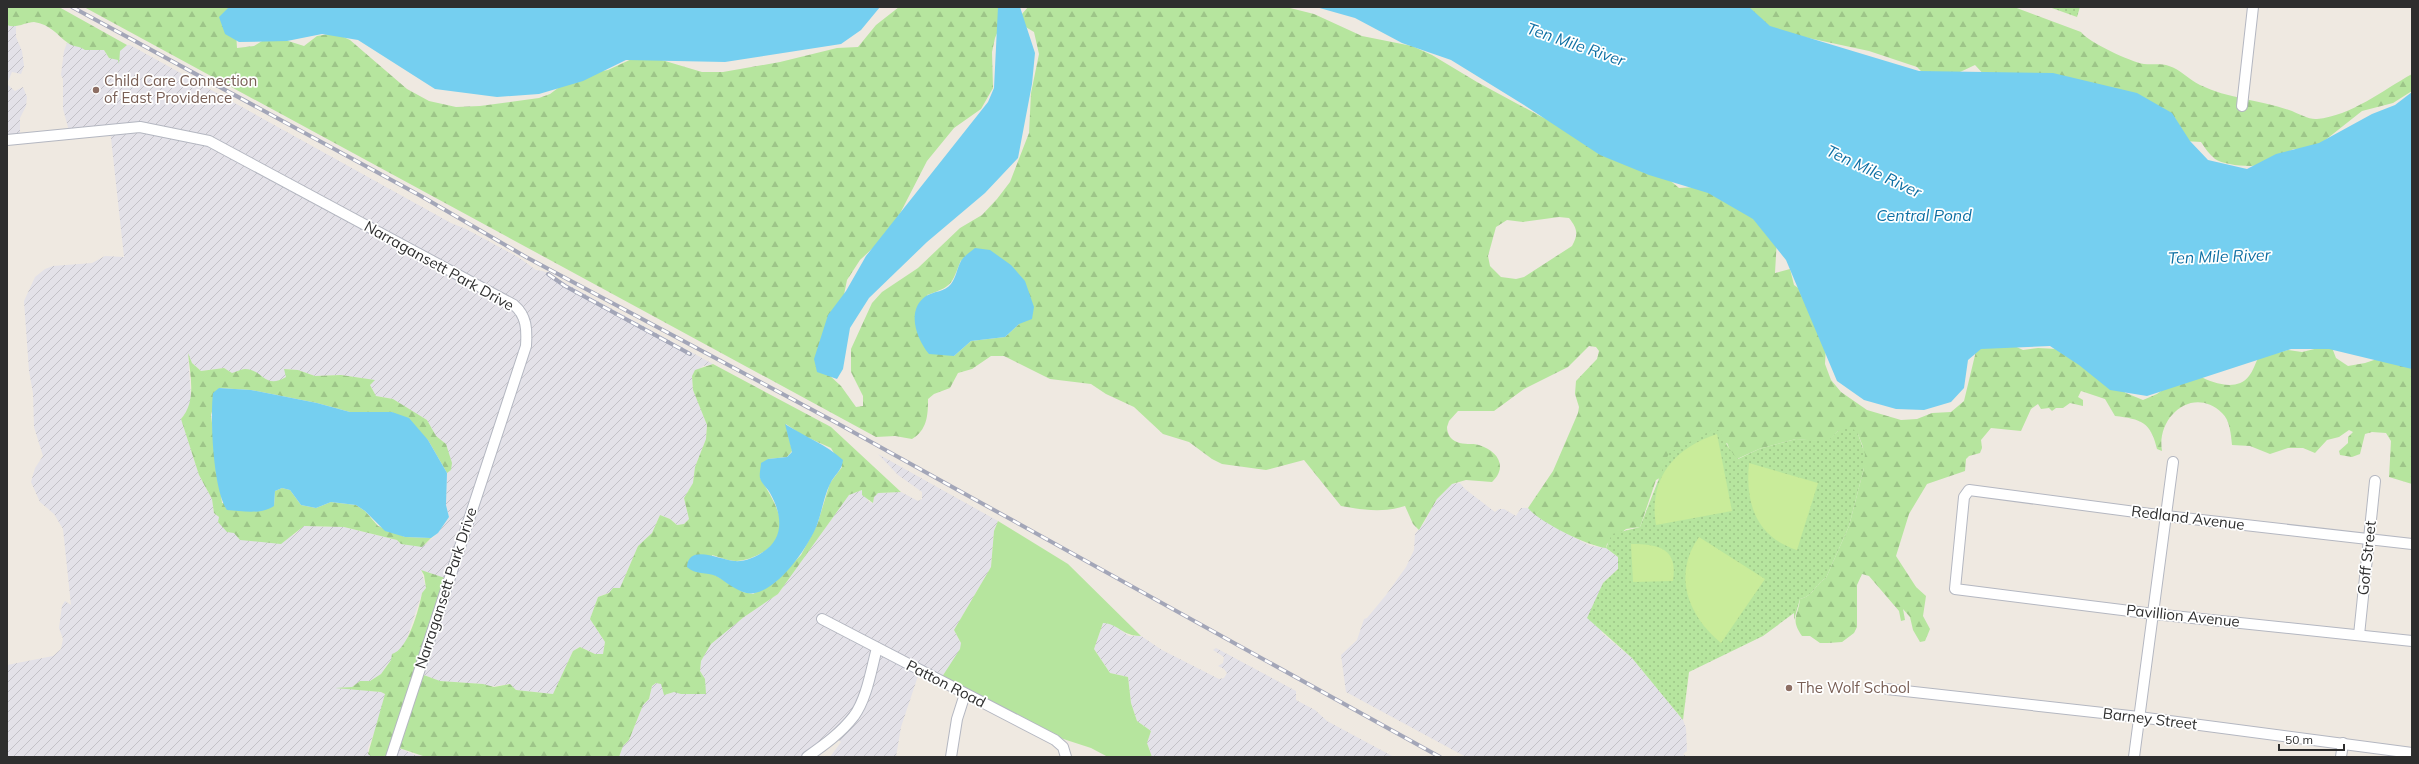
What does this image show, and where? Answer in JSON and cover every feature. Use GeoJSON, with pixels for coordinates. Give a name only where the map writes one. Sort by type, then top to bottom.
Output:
{"type":"FeatureCollection","features":[{"type":"Feature","properties":{"kind":"street"},"geometry":{"type":"LineString","coordinates":[[2242,106],[2253,7]]}},
{"type":"Feature","properties":{"kind":"street","name":"Narragansett Park Drive"},"geometry":{"type":"LineString","coordinates":[[7,140],[140,126],[209,141],[514,305],[521,312],[525,321],[526,346],[391,757]]}},
{"type":"Feature","properties":{"kind":"street"},"geometry":{"type":"LineString","coordinates":[[2134,757],[2173,462]]}},
{"type":"Feature","properties":{"kind":"street","name":"Goff Street"},"geometry":{"type":"LineString","coordinates":[[2359,635],[2375,481]]}},
{"type":"Feature","properties":{"kind":"street","name":"Redland Avenue"},"geometry":{"type":"LineString","coordinates":[[1955,589],[1964,497],[1969,490],[2166,516],[2412,544]]}},
{"type":"Feature","properties":{"kind":"street","name":"Pavillion Avenue"},"geometry":{"type":"LineString","coordinates":[[1955,589],[2154,614],[2412,641]]}},
{"type":"Feature","properties":{"kind":"street","name":"Patton Road"},"geometry":{"type":"LineString","coordinates":[[822,619],[1055,740],[1066,755]]}},
{"type":"Feature","properties":{"kind":"street"},"geometry":{"type":"LineString","coordinates":[[807,757],[837,735],[854,716],[861,704],[877,648]]}},
{"type":"Feature","properties":{"kind":"street","name":"Barney Street"},"geometry":{"type":"LineString","coordinates":[[1887,689],[2139,717],[2412,753]]}},
{"type":"Feature","properties":{"kind":"street"},"geometry":{"type":"LineString","coordinates":[[951,757],[957,719],[965,694]]}},
{"type":"Feature","properties":{"kind":"street"},"geometry":{"type":"LineString","coordinates":[[2341,757],[2343,743]]}},
{"type":"Feature","properties":{"kind":"shaded area"},"geometry":{"type":"Polygon","coordinates":[[[7,25],[16,26],[16,37],[22,51],[24,66],[21,74],[12,72],[7,84],[7,25]]]}},
{"type":"Feature","properties":{"kind":"shaded area"},"geometry":{"type":"Polygon","coordinates":[[[67,43],[80,46],[85,50],[104,50],[109,58],[127,45],[130,45],[451,223],[466,229],[518,257],[536,270],[543,271],[713,364],[703,366],[692,376],[693,390],[707,425],[706,439],[695,467],[693,483],[684,498],[689,519],[684,524],[677,525],[670,519],[660,515],[652,533],[638,546],[620,588],[598,597],[590,619],[605,642],[603,654],[595,654],[580,647],[573,651],[553,694],[516,690],[510,684],[487,687],[483,684],[439,681],[421,674],[451,581],[421,570],[426,588],[422,593],[405,644],[381,674],[370,681],[360,681],[352,687],[339,688],[381,692],[385,694],[377,726],[368,748],[368,754],[372,757],[7,757],[7,665],[53,656],[61,649],[63,639],[59,628],[62,606],[65,601],[71,605],[63,529],[54,514],[40,502],[31,482],[35,468],[43,456],[34,427],[33,393],[29,371],[24,301],[35,277],[45,269],[53,266],[92,263],[105,256],[124,257],[110,129],[69,131],[63,109],[63,79],[61,75],[64,51],[67,43]],[[188,354],[191,400],[187,412],[181,419],[199,475],[212,499],[214,513],[219,517],[227,532],[294,535],[303,526],[344,527],[397,540],[401,544],[425,545],[438,533],[449,517],[446,505],[447,473],[451,470],[446,444],[436,436],[427,420],[393,399],[376,396],[370,385],[374,380],[341,375],[315,376],[298,370],[285,369],[287,377],[278,382],[270,382],[252,371],[245,369],[232,373],[224,368],[201,371],[192,363],[188,354]]]}},
{"type":"Feature","properties":{"kind":"shaded area"},"geometry":{"type":"Polygon","coordinates":[[[7,84],[15,91],[23,87],[27,97],[26,106],[20,118],[20,137],[7,139],[7,84]]]}},
{"type":"Feature","properties":{"kind":"shaded area"},"geometry":{"type":"Polygon","coordinates":[[[878,454],[998,521],[994,531],[991,567],[954,630],[961,643],[961,649],[940,680],[922,671],[918,676],[901,727],[896,757],[830,757],[841,742],[835,736],[806,757],[619,757],[623,746],[629,740],[643,705],[649,699],[652,686],[656,683],[661,684],[669,694],[674,691],[681,694],[705,685],[705,679],[700,671],[701,661],[711,644],[744,617],[778,594],[849,495],[862,490],[869,502],[873,503],[874,497],[878,493],[901,492],[918,501],[922,499],[922,492],[898,475],[878,454]]]}},
{"type":"Feature","properties":{"kind":"shaded area"},"geometry":{"type":"Polygon","coordinates":[[[1460,483],[1465,489],[1495,512],[1499,509],[1504,509],[1516,516],[1521,508],[1528,508],[1540,518],[1575,538],[1591,546],[1606,548],[1618,557],[1618,569],[1603,583],[1602,633],[1632,658],[1683,720],[1686,728],[1687,751],[1683,754],[1687,757],[1466,757],[1346,692],[1341,655],[1357,640],[1364,619],[1367,618],[1386,595],[1406,567],[1414,550],[1415,534],[1424,523],[1437,499],[1452,484],[1460,483]]]}},
{"type":"Feature","properties":{"kind":"shaded area"},"geometry":{"type":"Polygon","coordinates":[[[1103,623],[1111,623],[1129,636],[1141,636],[1162,650],[1219,679],[1224,678],[1227,673],[1224,669],[1218,666],[1223,663],[1224,657],[1213,650],[1216,648],[1296,691],[1296,700],[1315,710],[1327,721],[1394,757],[1152,757],[1147,743],[1151,731],[1137,721],[1131,703],[1128,677],[1110,673],[1094,649],[1103,623]]]}},
{"type":"Feature","properties":{"kind":"shaded area"},"geometry":{"type":"Polygon","coordinates":[[[396,747],[415,755],[426,757],[391,757],[396,747]]]}},
{"type":"Feature","properties":{"kind":"green space"},"geometry":{"type":"Polygon","coordinates":[[[7,7],[59,7],[127,45],[120,51],[119,64],[118,60],[109,58],[104,50],[85,50],[72,45],[49,27],[40,23],[31,22],[17,26],[7,25],[7,7]]]}},
{"type":"Feature","properties":{"kind":"green space"},"geometry":{"type":"Polygon","coordinates":[[[84,7],[238,7],[236,32],[237,48],[254,46],[267,38],[285,40],[304,46],[317,36],[335,33],[350,40],[407,89],[429,101],[456,107],[480,106],[539,98],[550,94],[574,76],[608,70],[636,57],[655,58],[702,72],[723,72],[780,62],[837,48],[858,47],[876,25],[899,7],[1008,7],[995,38],[992,52],[993,88],[981,109],[954,128],[927,161],[891,231],[860,260],[847,280],[828,374],[841,386],[856,407],[863,406],[863,396],[851,372],[851,349],[872,303],[882,292],[918,268],[960,228],[982,215],[1010,182],[1029,133],[1031,93],[1039,54],[1034,32],[1019,23],[1022,14],[1028,7],[1286,7],[1314,14],[1362,36],[1412,46],[1432,55],[1477,82],[1540,116],[1666,177],[1679,188],[1698,187],[1712,183],[1777,238],[1775,273],[1790,269],[1794,285],[1808,295],[1826,345],[1825,364],[1831,380],[1841,392],[1867,410],[1901,420],[1917,419],[1932,413],[1951,412],[1964,401],[1976,351],[1990,340],[2006,342],[2023,350],[2038,348],[2057,349],[2126,393],[2143,400],[2157,394],[2172,383],[2199,376],[2225,385],[2238,384],[2249,376],[2258,358],[2288,350],[2302,352],[2331,345],[2336,358],[2348,366],[2365,363],[2380,358],[2411,366],[2412,484],[2389,477],[2391,441],[2386,433],[2372,432],[2365,434],[2360,454],[2352,457],[2340,455],[2339,451],[2348,443],[2348,437],[2353,432],[2349,430],[2339,437],[2327,440],[2315,453],[2303,448],[2288,448],[2270,454],[2250,446],[2232,445],[2230,428],[2225,416],[2211,405],[2200,402],[2189,404],[2179,409],[2171,417],[2165,427],[2162,438],[2162,451],[2157,449],[2152,433],[2144,424],[2132,419],[2115,416],[2105,399],[2081,391],[2078,397],[2083,400],[2083,406],[2070,403],[2063,408],[2056,408],[2052,411],[2049,408],[2041,409],[2038,404],[2031,409],[2021,431],[1991,428],[1981,440],[1982,448],[1980,453],[1969,456],[1966,459],[1965,471],[1927,484],[1909,514],[1896,556],[1916,587],[1926,596],[1923,616],[1930,629],[1925,641],[1920,642],[1913,630],[1910,617],[1903,609],[1905,620],[1901,621],[1899,611],[1869,576],[1862,574],[1857,585],[1857,627],[1854,633],[1842,642],[1820,643],[1810,636],[1802,636],[1796,625],[1796,618],[1800,599],[1811,593],[1819,583],[1826,578],[1849,526],[1864,468],[1863,447],[1858,434],[1839,430],[1828,442],[1796,439],[1759,449],[1737,459],[1731,453],[1727,443],[1656,480],[1640,527],[1626,529],[1607,544],[1606,548],[1588,543],[1542,520],[1528,508],[1553,471],[1578,413],[1579,407],[1575,394],[1576,381],[1597,359],[1599,351],[1596,347],[1589,346],[1568,367],[1524,389],[1494,411],[1458,411],[1449,421],[1447,427],[1450,436],[1457,442],[1479,445],[1491,451],[1499,460],[1499,471],[1492,482],[1466,480],[1452,484],[1437,499],[1419,530],[1413,524],[1405,506],[1389,510],[1365,510],[1341,506],[1304,460],[1266,470],[1222,464],[1212,459],[1189,442],[1163,434],[1134,407],[1106,394],[1091,384],[1050,379],[1004,356],[991,356],[972,369],[958,373],[950,388],[934,394],[928,399],[928,411],[924,427],[912,439],[895,436],[876,437],[84,7]],[[1559,217],[1523,222],[1507,220],[1496,227],[1488,256],[1490,266],[1501,277],[1516,279],[1524,277],[1572,246],[1576,238],[1574,225],[1569,218],[1559,217]],[[961,260],[950,284],[947,287],[927,295],[954,356],[971,341],[1005,337],[1019,324],[961,260]]]}},
{"type":"Feature","properties":{"kind":"green space"},"geometry":{"type":"Polygon","coordinates":[[[1745,7],[2014,7],[2081,32],[2092,41],[2130,60],[2144,64],[2169,66],[2196,83],[2211,90],[2280,107],[2314,119],[2330,117],[2354,108],[2412,74],[2412,91],[2393,103],[2362,111],[2319,145],[2308,150],[2294,149],[2279,160],[2265,165],[2247,166],[2228,164],[2215,159],[2201,142],[2184,141],[1988,79],[1975,65],[1960,72],[1930,80],[1917,67],[1869,51],[1799,36],[1765,26],[1745,7]]]}},
{"type":"Feature","properties":{"kind":"green space"},"geometry":{"type":"Polygon","coordinates":[[[2049,7],[2080,7],[2077,17],[2049,7]]]}},
{"type":"Feature","properties":{"kind":"green space"},"geometry":{"type":"Polygon","coordinates":[[[188,353],[192,363],[201,371],[224,368],[232,373],[245,369],[256,372],[264,378],[273,381],[286,377],[284,369],[298,370],[315,376],[341,375],[375,380],[370,385],[376,396],[393,399],[427,420],[436,436],[446,444],[452,463],[451,470],[447,473],[428,440],[392,412],[350,412],[317,403],[251,390],[219,388],[211,415],[222,503],[274,506],[275,491],[282,488],[290,490],[301,505],[316,508],[331,502],[356,505],[365,511],[378,526],[405,537],[431,538],[422,547],[401,544],[397,540],[344,527],[304,526],[281,544],[240,540],[234,533],[227,532],[218,522],[219,517],[214,513],[212,499],[199,475],[181,419],[186,412],[191,396],[188,353]]]}},
{"type":"Feature","properties":{"kind":"green space"},"geometry":{"type":"Polygon","coordinates":[[[713,364],[831,427],[901,492],[878,493],[874,497],[873,503],[862,495],[862,490],[849,495],[778,594],[744,617],[711,644],[701,661],[700,671],[705,679],[706,694],[681,694],[674,692],[664,695],[661,684],[656,683],[652,686],[649,699],[643,705],[629,740],[623,746],[619,757],[426,757],[396,747],[390,757],[372,757],[368,754],[385,694],[381,692],[335,688],[352,687],[360,681],[370,681],[381,674],[391,660],[392,654],[398,651],[403,645],[412,628],[422,593],[426,588],[424,575],[421,570],[451,580],[421,674],[440,681],[483,684],[494,687],[510,684],[516,690],[553,694],[573,651],[580,647],[595,654],[603,654],[605,642],[590,619],[598,597],[609,593],[613,588],[620,588],[638,546],[652,533],[660,515],[670,519],[677,525],[684,524],[689,519],[684,498],[693,483],[695,467],[706,439],[707,425],[693,390],[692,376],[695,370],[713,364]],[[786,424],[792,451],[787,457],[768,459],[760,478],[779,514],[781,526],[777,540],[765,551],[743,560],[736,561],[712,555],[715,575],[743,592],[753,594],[775,582],[801,555],[817,525],[830,483],[842,467],[831,448],[802,435],[786,424]]]}},
{"type":"Feature","properties":{"kind":"green space"},"geometry":{"type":"Polygon","coordinates":[[[1851,427],[1858,434],[1865,454],[1864,468],[1849,526],[1826,578],[1819,583],[1811,593],[1800,599],[1794,620],[1794,613],[1763,636],[1689,672],[1683,720],[1632,658],[1587,618],[1603,583],[1618,569],[1618,557],[1606,548],[1612,534],[1640,527],[1669,453],[1712,430],[1718,430],[1738,459],[1759,449],[1796,439],[1828,441],[1839,430],[1851,427]]]}},
{"type":"Feature","properties":{"kind":"green space"},"geometry":{"type":"Polygon","coordinates":[[[1717,434],[1732,511],[1656,525],[1656,493],[1660,480],[1667,468],[1688,448],[1717,434]]]}},
{"type":"Feature","properties":{"kind":"green space"},"geometry":{"type":"Polygon","coordinates":[[[1749,463],[1818,483],[1797,550],[1772,537],[1756,517],[1749,492],[1749,463]]]}},
{"type":"Feature","properties":{"kind":"green space"},"geometry":{"type":"Polygon","coordinates":[[[998,521],[1068,564],[1141,636],[1129,634],[1113,625],[1103,623],[1094,649],[1110,673],[1128,677],[1131,703],[1137,721],[1151,731],[1147,743],[1152,757],[1108,757],[1091,748],[1051,735],[940,680],[960,649],[961,643],[954,630],[991,567],[994,531],[998,521]]]}},
{"type":"Feature","properties":{"kind":"green space"},"geometry":{"type":"Polygon","coordinates":[[[1699,537],[1765,579],[1721,643],[1709,632],[1692,608],[1685,580],[1686,566],[1691,551],[1699,537]]]}},
{"type":"Feature","properties":{"kind":"green space"},"geometry":{"type":"Polygon","coordinates":[[[1631,544],[1650,545],[1664,550],[1672,561],[1674,570],[1673,581],[1633,582],[1631,544]]]}},
{"type":"Feature","properties":{"kind":"water"},"geometry":{"type":"Polygon","coordinates":[[[229,7],[880,7],[861,30],[841,44],[725,62],[626,60],[583,81],[539,94],[497,97],[435,89],[358,40],[322,34],[287,41],[239,42],[225,34],[219,17],[229,7]]]}},
{"type":"Feature","properties":{"kind":"water"},"geometry":{"type":"Polygon","coordinates":[[[998,7],[1020,7],[1035,53],[1032,84],[1018,158],[985,193],[927,242],[869,298],[850,328],[843,369],[837,379],[817,372],[814,359],[828,315],[846,291],[866,256],[988,102],[994,88],[998,7]]]}},
{"type":"Feature","properties":{"kind":"water","name":"Central Pond"},"geometry":{"type":"Polygon","coordinates":[[[1316,7],[1749,7],[1770,26],[1919,71],[2053,73],[2137,93],[2172,113],[2190,141],[2208,160],[2247,169],[2276,154],[2319,143],[2372,114],[2395,105],[2412,92],[2412,369],[2329,349],[2291,349],[2147,396],[2110,390],[2079,365],[2050,346],[1981,349],[1968,360],[1964,388],[1951,402],[1924,410],[1896,409],[1864,400],[1837,381],[1786,260],[1753,219],[1708,193],[1649,175],[1600,155],[1524,105],[1451,60],[1402,43],[1355,18],[1316,7]]]}},
{"type":"Feature","properties":{"kind":"water"},"geometry":{"type":"Polygon","coordinates":[[[975,248],[990,250],[1011,265],[1025,281],[1034,307],[1032,319],[1019,324],[1005,337],[971,341],[954,356],[929,354],[917,332],[915,324],[916,309],[926,296],[949,287],[961,261],[975,248]]]}},
{"type":"Feature","properties":{"kind":"water"},"geometry":{"type":"Polygon","coordinates":[[[219,388],[251,390],[317,403],[350,412],[392,412],[409,418],[428,440],[447,473],[446,505],[449,517],[438,533],[431,538],[405,537],[385,531],[365,511],[356,505],[331,502],[316,508],[301,505],[290,490],[282,488],[275,491],[274,506],[269,509],[251,512],[227,510],[218,487],[212,436],[213,393],[219,388]]]}},
{"type":"Feature","properties":{"kind":"water"},"geometry":{"type":"Polygon","coordinates":[[[785,424],[822,445],[843,460],[840,470],[828,489],[813,534],[800,555],[774,583],[764,590],[755,593],[739,591],[716,576],[690,570],[687,567],[689,560],[693,556],[699,554],[734,561],[745,560],[753,558],[763,552],[775,540],[778,533],[779,517],[774,501],[761,480],[760,473],[761,463],[768,459],[787,457],[792,452],[785,424]]]}},
{"type":"Feature","properties":{"kind":"railway"},"geometry":{"type":"LineString","coordinates":[[72,7],[421,196],[526,257],[835,422],[1440,757]]}},
{"type":"Feature","properties":{"kind":"railway"},"geometry":{"type":"LineString","coordinates":[[548,274],[565,286],[690,354]]}},
{"type":"Feature","properties":{"kind":"place","name":"Child Care Connection of East Providence"},"geometry":{"type":"Point","coordinates":[96,90]}},
{"type":"Feature","properties":{"kind":"place","name":"The Wolf School"},"geometry":{"type":"Point","coordinates":[1789,688]}},
{"type":"Feature","properties":{"kind":"water label","name":"Ten Mile River"},"geometry":{"type":"Point","coordinates":[1576,44]}},
{"type":"Feature","properties":{"kind":"water label","name":"Ten Mile River"},"geometry":{"type":"Point","coordinates":[1874,171]}},
{"type":"Feature","properties":{"kind":"water label","name":"Ten Mile River"},"geometry":{"type":"Point","coordinates":[2219,256]}}]}
